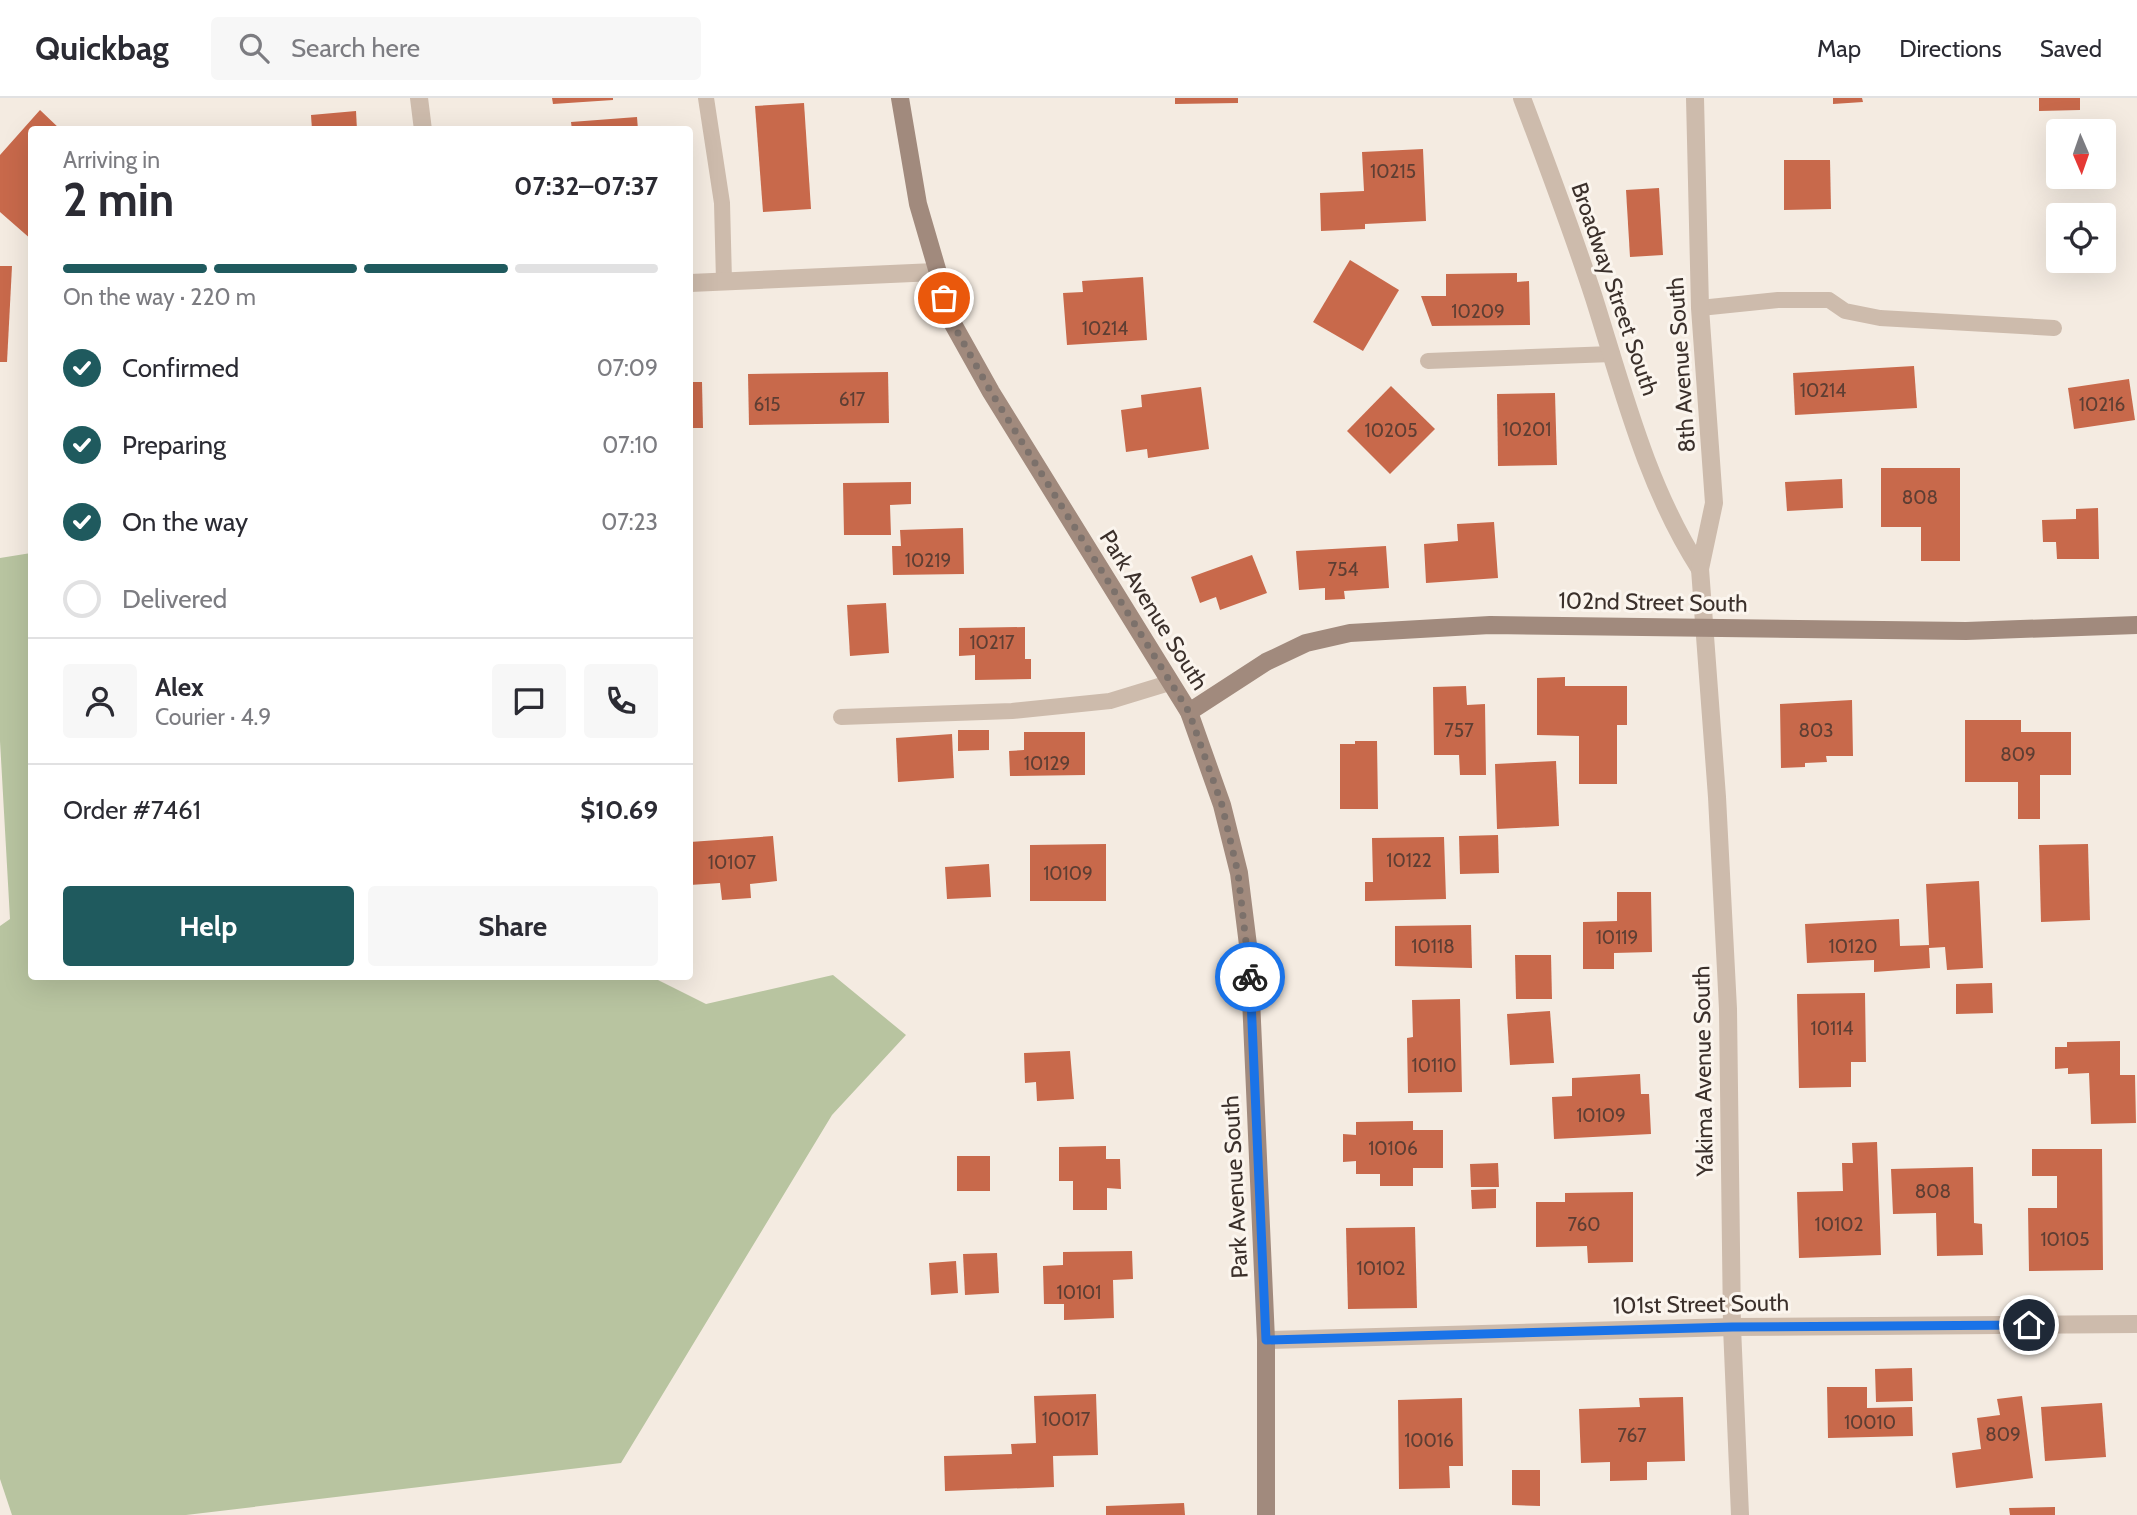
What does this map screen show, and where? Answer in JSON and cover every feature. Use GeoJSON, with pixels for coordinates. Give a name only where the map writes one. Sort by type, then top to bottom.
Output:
{"type":"FeatureCollection","features":[{"type":"Feature","properties":{"kind":"main road","name":"Park Avenue South"},"geometry":{"type":"LineString","coordinates":[[900,98],[918,204],[935,272],[953,324],[991,392],[1189,712],[1222,805],[1244,904],[1250,953],[1266,1340],[1266,1515]]}},
{"type":"Feature","properties":{"kind":"main road","name":"102nd Street South"},"geometry":{"type":"LineString","coordinates":[[1189,712],[1266,662],[1306,643],[1350,633],[1490,625],[1966,631],[2137,625]]}},
{"type":"Feature","properties":{"kind":"street"},"geometry":{"type":"LineString","coordinates":[[419,98],[423,126]]}},
{"type":"Feature","properties":{"kind":"street","name":"Broadway Street South"},"geometry":{"type":"LineString","coordinates":[[1522,98],[1579,251],[1643,452],[1667,513],[1700,569]]}},
{"type":"Feature","properties":{"kind":"street","name":"8th Avenue South"},"geometry":{"type":"LineString","coordinates":[[1695,98],[1700,308],[1714,503],[1700,569],[1702,627]]}},
{"type":"Feature","properties":{"kind":"street"},"geometry":{"type":"LineString","coordinates":[[693,283],[935,272]]}},
{"type":"Feature","properties":{"kind":"street","name":"Yakima Avenue South"},"geometry":{"type":"LineString","coordinates":[[1702,627],[1717,797],[1728,1009],[1732,1327],[1740,1515]]}},
{"type":"Feature","properties":{"kind":"street","name":"101st Street South"},"geometry":{"type":"LineString","coordinates":[[1266,1340],[1732,1327],[2137,1324]]}},
{"type":"Feature","properties":{"kind":"lane"},"geometry":{"type":"LineString","coordinates":[[706,98],[722,203],[724,281]]}},
{"type":"Feature","properties":{"kind":"lane"},"geometry":{"type":"LineString","coordinates":[[1700,308],[1778,300],[1829,300],[1845,311],[1880,318],[2054,328]]}},
{"type":"Feature","properties":{"kind":"lane"},"geometry":{"type":"LineString","coordinates":[[1428,361],[1612,354]]}},
{"type":"Feature","properties":{"kind":"lane"},"geometry":{"type":"LineString","coordinates":[[841,717],[1024,710],[1110,701],[1169,683]]}},
{"type":"Feature","properties":{"kind":"green space"},"geometry":{"type":"Polygon","coordinates":[[[28,553],[28,980],[658,980],[706,1004],[833,975],[906,1035],[832,1115],[621,1463],[186,1515],[12,1515],[0,1479],[0,926],[10,919],[0,741],[0,558],[28,553]]]}},
{"type":"Feature","properties":{"kind":"building"},"geometry":{"type":"Polygon","coordinates":[[[552,98],[613,98],[613,100],[553,104],[552,98]]]}},
{"type":"Feature","properties":{"kind":"building"},"geometry":{"type":"Polygon","coordinates":[[[1175,98],[1238,98],[1238,103],[1175,104],[1175,98]]]}},
{"type":"Feature","properties":{"kind":"building"},"geometry":{"type":"Polygon","coordinates":[[[1833,98],[1862,98],[1863,102],[1833,104],[1833,98]]]}},
{"type":"Feature","properties":{"kind":"building"},"geometry":{"type":"Polygon","coordinates":[[[2039,98],[2080,98],[2080,110],[2039,111],[2039,98]]]}},
{"type":"Feature","properties":{"kind":"building"},"geometry":{"type":"Polygon","coordinates":[[[804,103],[811,209],[763,212],[755,106],[804,103]]]}},
{"type":"Feature","properties":{"kind":"building"},"geometry":{"type":"Polygon","coordinates":[[[40,110],[57,126],[28,126],[28,236],[0,212],[0,155],[40,110]]]}},
{"type":"Feature","properties":{"kind":"building"},"geometry":{"type":"Polygon","coordinates":[[[356,111],[357,126],[312,126],[311,115],[356,111]]]}},
{"type":"Feature","properties":{"kind":"building"},"geometry":{"type":"Polygon","coordinates":[[[637,117],[638,126],[572,126],[571,122],[637,117]]]}},
{"type":"Feature","properties":{"kind":"building"},"geometry":{"type":"Polygon","coordinates":[[[1423,149],[1426,221],[1365,224],[1365,229],[1321,231],[1320,193],[1364,191],[1362,152],[1423,149]]]}},
{"type":"Feature","properties":{"kind":"building"},"geometry":{"type":"Polygon","coordinates":[[[1784,160],[1830,160],[1831,209],[1784,210],[1784,160]]]}},
{"type":"Feature","properties":{"kind":"building"},"geometry":{"type":"Polygon","coordinates":[[[1659,188],[1663,255],[1630,257],[1626,190],[1659,188]]]}},
{"type":"Feature","properties":{"kind":"building"},"geometry":{"type":"Polygon","coordinates":[[[1350,260],[1399,290],[1363,351],[1313,322],[1350,260]]]}},
{"type":"Feature","properties":{"kind":"building"},"geometry":{"type":"Polygon","coordinates":[[[0,266],[12,266],[7,362],[0,362],[0,266]]]}},
{"type":"Feature","properties":{"kind":"building"},"geometry":{"type":"Polygon","coordinates":[[[1517,273],[1517,282],[1529,281],[1530,325],[1432,326],[1421,296],[1446,296],[1446,274],[1517,273]]]}},
{"type":"Feature","properties":{"kind":"building"},"geometry":{"type":"Polygon","coordinates":[[[1143,277],[1147,340],[1067,345],[1063,293],[1083,292],[1082,281],[1143,277]]]}},
{"type":"Feature","properties":{"kind":"building"},"geometry":{"type":"Polygon","coordinates":[[[1914,366],[1917,408],[1795,415],[1793,373],[1914,366]]]}},
{"type":"Feature","properties":{"kind":"building"},"geometry":{"type":"Polygon","coordinates":[[[888,372],[889,423],[749,425],[748,374],[888,372]]]}},
{"type":"Feature","properties":{"kind":"building"},"geometry":{"type":"Polygon","coordinates":[[[2129,379],[2135,420],[2074,429],[2068,388],[2129,379]]]}},
{"type":"Feature","properties":{"kind":"building"},"geometry":{"type":"Polygon","coordinates":[[[693,382],[702,382],[703,428],[693,428],[693,382]]]}},
{"type":"Feature","properties":{"kind":"building"},"geometry":{"type":"Polygon","coordinates":[[[1391,386],[1435,429],[1390,474],[1347,431],[1391,386]]]}},
{"type":"Feature","properties":{"kind":"building"},"geometry":{"type":"Polygon","coordinates":[[[1201,387],[1209,449],[1148,458],[1147,449],[1126,452],[1121,410],[1142,407],[1141,395],[1201,387]]]}},
{"type":"Feature","properties":{"kind":"building"},"geometry":{"type":"Polygon","coordinates":[[[1555,393],[1557,465],[1498,466],[1497,394],[1555,393]]]}},
{"type":"Feature","properties":{"kind":"building"},"geometry":{"type":"Polygon","coordinates":[[[1881,468],[1960,468],[1960,561],[1921,561],[1921,527],[1881,527],[1881,468]]]}},
{"type":"Feature","properties":{"kind":"building"},"geometry":{"type":"Polygon","coordinates":[[[1842,479],[1843,508],[1787,511],[1785,482],[1842,479]]]}},
{"type":"Feature","properties":{"kind":"building"},"geometry":{"type":"Polygon","coordinates":[[[911,482],[911,504],[890,505],[891,535],[844,535],[843,483],[911,482]]]}},
{"type":"Feature","properties":{"kind":"building"},"geometry":{"type":"Polygon","coordinates":[[[2098,508],[2099,559],[2057,559],[2056,542],[2043,542],[2042,520],[2076,519],[2076,509],[2098,508]]]}},
{"type":"Feature","properties":{"kind":"building"},"geometry":{"type":"Polygon","coordinates":[[[1494,522],[1498,578],[1426,583],[1424,544],[1458,541],[1457,524],[1494,522]]]}},
{"type":"Feature","properties":{"kind":"building"},"geometry":{"type":"Polygon","coordinates":[[[963,528],[964,574],[893,575],[892,546],[901,546],[900,530],[963,528]]]}},
{"type":"Feature","properties":{"kind":"building"},"geometry":{"type":"Polygon","coordinates":[[[1386,546],[1389,588],[1344,591],[1345,599],[1325,600],[1325,588],[1299,590],[1296,551],[1386,546]]]}},
{"type":"Feature","properties":{"kind":"building"},"geometry":{"type":"Polygon","coordinates":[[[1252,555],[1267,593],[1220,610],[1216,597],[1200,603],[1191,577],[1252,555]]]}},
{"type":"Feature","properties":{"kind":"building"},"geometry":{"type":"Polygon","coordinates":[[[886,603],[889,653],[850,656],[847,605],[886,603]]]}},
{"type":"Feature","properties":{"kind":"building"},"geometry":{"type":"Polygon","coordinates":[[[1025,627],[1025,659],[1031,659],[1031,679],[975,680],[975,655],[959,656],[959,628],[1025,627]]]}},
{"type":"Feature","properties":{"kind":"building"},"geometry":{"type":"Polygon","coordinates":[[[1565,677],[1565,686],[1627,686],[1627,725],[1617,725],[1617,784],[1579,784],[1579,736],[1537,735],[1537,678],[1565,677]]]}},
{"type":"Feature","properties":{"kind":"building"},"geometry":{"type":"Polygon","coordinates":[[[1466,686],[1467,705],[1485,704],[1486,775],[1460,775],[1459,755],[1434,755],[1433,687],[1466,686]]]}},
{"type":"Feature","properties":{"kind":"building"},"geometry":{"type":"Polygon","coordinates":[[[1852,700],[1853,756],[1826,756],[1827,762],[1805,763],[1805,767],[1781,768],[1780,704],[1852,700]]]}},
{"type":"Feature","properties":{"kind":"building"},"geometry":{"type":"Polygon","coordinates":[[[1965,720],[2021,720],[2021,732],[2071,732],[2071,775],[2040,775],[2040,819],[2018,819],[2018,782],[1965,782],[1965,720]]]}},
{"type":"Feature","properties":{"kind":"building"},"geometry":{"type":"Polygon","coordinates":[[[958,730],[989,730],[989,750],[958,751],[958,730]]]}},
{"type":"Feature","properties":{"kind":"building"},"geometry":{"type":"Polygon","coordinates":[[[1024,732],[1085,732],[1085,775],[1010,776],[1009,751],[1024,750],[1024,732]]]}},
{"type":"Feature","properties":{"kind":"building"},"geometry":{"type":"Polygon","coordinates":[[[952,734],[954,778],[898,782],[896,738],[952,734]]]}},
{"type":"Feature","properties":{"kind":"building"},"geometry":{"type":"Polygon","coordinates":[[[1355,741],[1377,741],[1378,809],[1340,809],[1340,744],[1355,744],[1355,741]]]}},
{"type":"Feature","properties":{"kind":"building"},"geometry":{"type":"Polygon","coordinates":[[[1556,761],[1559,826],[1497,829],[1495,764],[1556,761]]]}},
{"type":"Feature","properties":{"kind":"building"},"geometry":{"type":"Polygon","coordinates":[[[1498,835],[1499,873],[1460,874],[1459,836],[1498,835]]]}},
{"type":"Feature","properties":{"kind":"building"},"geometry":{"type":"Polygon","coordinates":[[[773,836],[777,881],[750,884],[751,898],[722,900],[720,883],[693,885],[693,842],[773,836]]]}},
{"type":"Feature","properties":{"kind":"building"},"geometry":{"type":"Polygon","coordinates":[[[1444,837],[1446,899],[1365,901],[1365,882],[1373,882],[1372,838],[1444,837]]]}},
{"type":"Feature","properties":{"kind":"building"},"geometry":{"type":"Polygon","coordinates":[[[1106,844],[1106,901],[1030,901],[1030,845],[1106,844]]]}},
{"type":"Feature","properties":{"kind":"building"},"geometry":{"type":"Polygon","coordinates":[[[2088,844],[2090,920],[2041,922],[2039,845],[2088,844]]]}},
{"type":"Feature","properties":{"kind":"building"},"geometry":{"type":"Polygon","coordinates":[[[989,864],[991,897],[947,899],[945,867],[989,864]]]}},
{"type":"Feature","properties":{"kind":"building"},"geometry":{"type":"Polygon","coordinates":[[[1979,881],[1983,968],[1947,970],[1945,947],[1929,948],[1930,968],[1874,972],[1874,960],[1807,963],[1805,924],[1899,919],[1900,946],[1929,945],[1926,884],[1979,881]]]}},
{"type":"Feature","properties":{"kind":"building"},"geometry":{"type":"Polygon","coordinates":[[[1617,892],[1651,892],[1652,952],[1614,953],[1614,969],[1583,969],[1583,922],[1617,921],[1617,892]]]}},
{"type":"Feature","properties":{"kind":"building"},"geometry":{"type":"Polygon","coordinates":[[[1471,925],[1472,968],[1395,966],[1395,926],[1471,925]]]}},
{"type":"Feature","properties":{"kind":"building"},"geometry":{"type":"Polygon","coordinates":[[[1515,955],[1551,955],[1552,999],[1516,999],[1515,955]]]}},
{"type":"Feature","properties":{"kind":"building"},"geometry":{"type":"Polygon","coordinates":[[[1992,983],[1993,1013],[1956,1014],[1956,984],[1992,983]]]}},
{"type":"Feature","properties":{"kind":"building"},"geometry":{"type":"Polygon","coordinates":[[[1865,993],[1866,1062],[1851,1062],[1851,1087],[1799,1088],[1797,994],[1865,993]]]}},
{"type":"Feature","properties":{"kind":"building"},"geometry":{"type":"Polygon","coordinates":[[[1460,999],[1462,1092],[1408,1093],[1407,1038],[1413,1037],[1412,1000],[1460,999]]]}},
{"type":"Feature","properties":{"kind":"building"},"geometry":{"type":"Polygon","coordinates":[[[1550,1011],[1554,1063],[1510,1065],[1507,1014],[1550,1011]]]}},
{"type":"Feature","properties":{"kind":"building"},"geometry":{"type":"Polygon","coordinates":[[[2120,1041],[2120,1075],[2135,1075],[2136,1123],[2091,1124],[2089,1073],[2068,1074],[2068,1068],[2055,1069],[2055,1047],[2067,1047],[2067,1042],[2120,1041]]]}},
{"type":"Feature","properties":{"kind":"building"},"geometry":{"type":"Polygon","coordinates":[[[1070,1051],[1074,1099],[1037,1101],[1036,1082],[1025,1083],[1024,1053],[1070,1051]]]}},
{"type":"Feature","properties":{"kind":"building"},"geometry":{"type":"Polygon","coordinates":[[[1640,1074],[1641,1094],[1649,1094],[1651,1134],[1554,1139],[1552,1097],[1572,1096],[1572,1078],[1640,1074]]]}},
{"type":"Feature","properties":{"kind":"building"},"geometry":{"type":"Polygon","coordinates":[[[1413,1121],[1413,1130],[1443,1130],[1443,1168],[1413,1168],[1413,1186],[1380,1186],[1380,1174],[1356,1174],[1356,1161],[1343,1162],[1343,1134],[1356,1135],[1356,1122],[1413,1121]]]}},
{"type":"Feature","properties":{"kind":"building"},"geometry":{"type":"Polygon","coordinates":[[[1877,1142],[1881,1255],[1799,1258],[1797,1192],[1843,1191],[1842,1163],[1853,1163],[1852,1143],[1877,1142]]]}},
{"type":"Feature","properties":{"kind":"building"},"geometry":{"type":"Polygon","coordinates":[[[1106,1146],[1106,1159],[1120,1159],[1121,1189],[1107,1188],[1107,1210],[1073,1210],[1073,1181],[1059,1181],[1059,1147],[1106,1146]]]}},
{"type":"Feature","properties":{"kind":"building"},"geometry":{"type":"Polygon","coordinates":[[[2032,1149],[2102,1149],[2103,1270],[2029,1271],[2028,1208],[2057,1208],[2057,1176],[2032,1176],[2032,1149]]]}},
{"type":"Feature","properties":{"kind":"building"},"geometry":{"type":"Polygon","coordinates":[[[957,1156],[990,1156],[990,1191],[957,1191],[957,1156]]]}},
{"type":"Feature","properties":{"kind":"building"},"geometry":{"type":"Polygon","coordinates":[[[1498,1163],[1499,1187],[1471,1187],[1470,1164],[1498,1163]]]}},
{"type":"Feature","properties":{"kind":"building"},"geometry":{"type":"Polygon","coordinates":[[[1973,1167],[1974,1223],[1982,1224],[1983,1255],[1937,1256],[1936,1213],[1893,1214],[1891,1169],[1973,1167]]]}},
{"type":"Feature","properties":{"kind":"building"},"geometry":{"type":"Polygon","coordinates":[[[1496,1189],[1496,1208],[1472,1209],[1471,1190],[1496,1189]]]}},
{"type":"Feature","properties":{"kind":"building"},"geometry":{"type":"Polygon","coordinates":[[[1633,1192],[1633,1262],[1588,1263],[1587,1246],[1536,1247],[1536,1202],[1565,1202],[1565,1193],[1633,1192]]]}},
{"type":"Feature","properties":{"kind":"building"},"geometry":{"type":"Polygon","coordinates":[[[1415,1227],[1417,1308],[1348,1309],[1346,1228],[1415,1227]]]}},
{"type":"Feature","properties":{"kind":"building"},"geometry":{"type":"Polygon","coordinates":[[[1132,1251],[1133,1279],[1113,1280],[1114,1318],[1064,1320],[1064,1304],[1044,1304],[1043,1266],[1063,1265],[1063,1252],[1132,1251]]]}},
{"type":"Feature","properties":{"kind":"building"},"geometry":{"type":"Polygon","coordinates":[[[997,1253],[999,1293],[965,1295],[963,1254],[997,1253]]]}},
{"type":"Feature","properties":{"kind":"building"},"geometry":{"type":"Polygon","coordinates":[[[956,1261],[958,1293],[931,1295],[929,1263],[956,1261]]]}},
{"type":"Feature","properties":{"kind":"building"},"geometry":{"type":"Polygon","coordinates":[[[1912,1368],[1913,1401],[1876,1402],[1875,1369],[1912,1368]]]}},
{"type":"Feature","properties":{"kind":"building"},"geometry":{"type":"Polygon","coordinates":[[[1827,1387],[1867,1387],[1867,1408],[1912,1407],[1913,1436],[1828,1438],[1827,1387]]]}},
{"type":"Feature","properties":{"kind":"building"},"geometry":{"type":"Polygon","coordinates":[[[1096,1394],[1098,1455],[1053,1456],[1054,1487],[945,1491],[944,1456],[1012,1454],[1011,1444],[1036,1443],[1034,1396],[1096,1394]]]}},
{"type":"Feature","properties":{"kind":"building"},"geometry":{"type":"Polygon","coordinates":[[[2022,1396],[2033,1478],[1956,1488],[1952,1453],[1981,1449],[1977,1418],[2000,1415],[1997,1399],[2022,1396]]]}},
{"type":"Feature","properties":{"kind":"building"},"geometry":{"type":"Polygon","coordinates":[[[1683,1397],[1685,1461],[1647,1462],[1647,1480],[1610,1481],[1610,1462],[1581,1463],[1579,1409],[1640,1407],[1639,1398],[1683,1397]]]}},
{"type":"Feature","properties":{"kind":"building"},"geometry":{"type":"Polygon","coordinates":[[[1462,1398],[1463,1466],[1449,1466],[1450,1488],[1399,1489],[1398,1400],[1462,1398]]]}},
{"type":"Feature","properties":{"kind":"building"},"geometry":{"type":"Polygon","coordinates":[[[2102,1403],[2106,1457],[2045,1461],[2041,1407],[2102,1403]]]}},
{"type":"Feature","properties":{"kind":"building"},"geometry":{"type":"Polygon","coordinates":[[[1512,1470],[1540,1470],[1540,1506],[1512,1505],[1512,1470]]]}},
{"type":"Feature","properties":{"kind":"building"},"geometry":{"type":"Polygon","coordinates":[[[1184,1503],[1185,1515],[1106,1515],[1106,1506],[1184,1503]]]}},
{"type":"Feature","properties":{"kind":"building"},"geometry":{"type":"Polygon","coordinates":[[[2055,1507],[2055,1515],[2010,1515],[2009,1508],[2055,1507]]]}},
{"type":"Feature","properties":{"kind":"way so far"},"geometry":{"type":"LineString","coordinates":[[944,298],[953,324],[991,392],[1189,712],[1222,805],[1238,873],[1250,953],[1250,977]]}},
{"type":"Feature","properties":{"kind":"route"},"geometry":{"type":"LineString","coordinates":[[1250,977],[1266,1340],[1732,1327],[2029,1325]]}}]}
